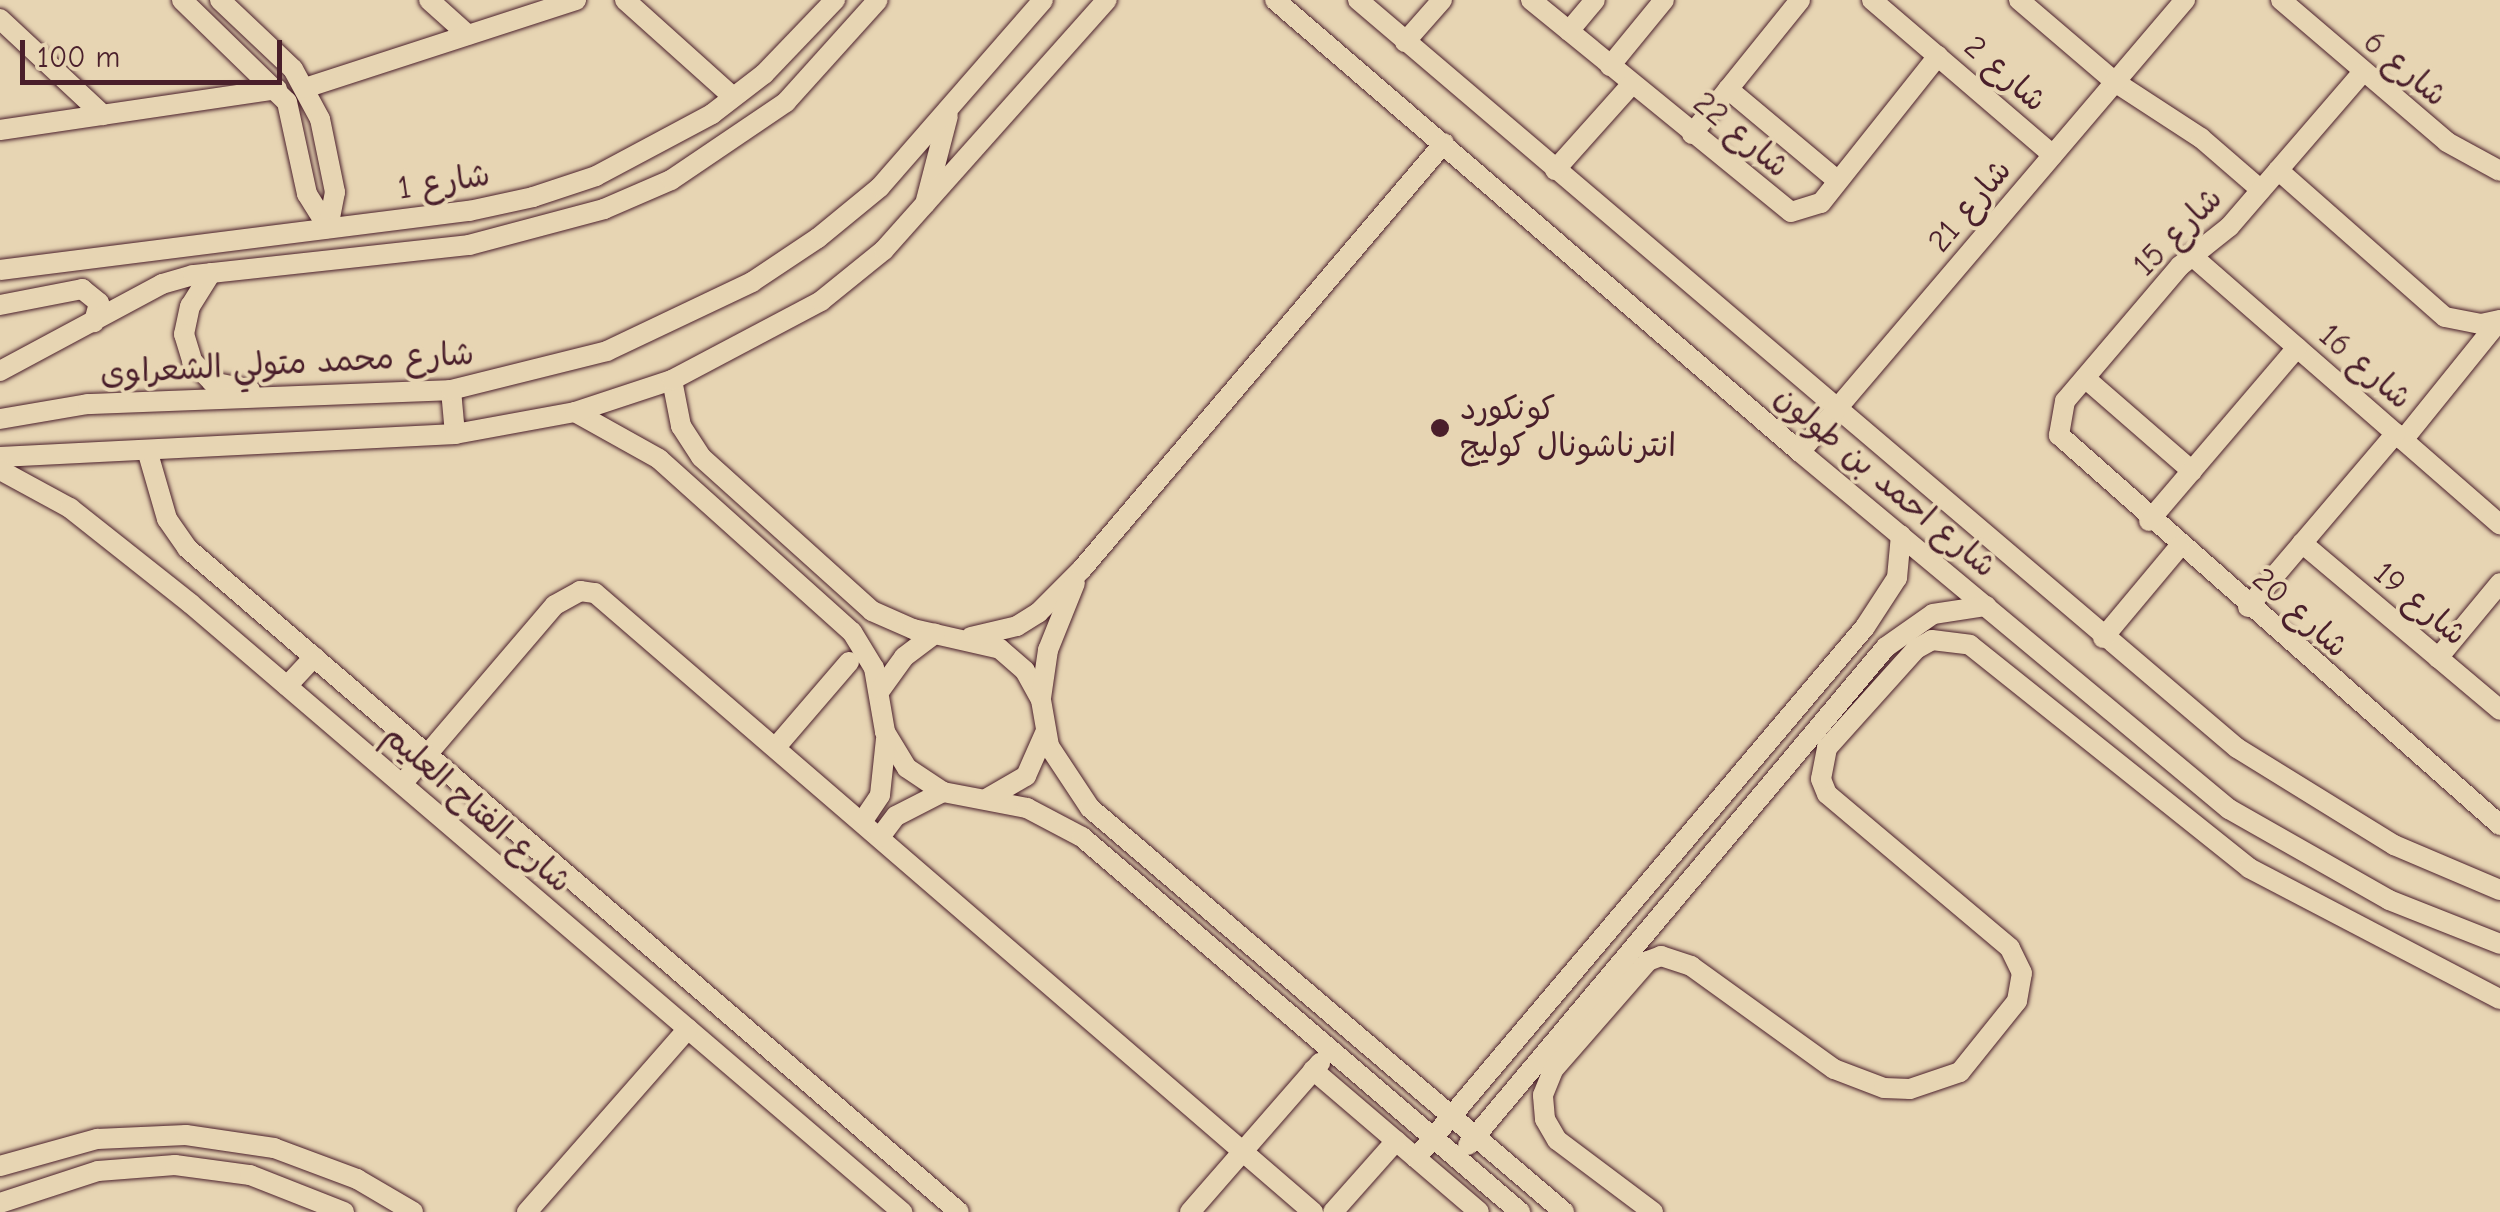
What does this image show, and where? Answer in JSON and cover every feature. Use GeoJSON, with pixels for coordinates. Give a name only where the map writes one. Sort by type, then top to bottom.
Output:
{"type":"FeatureCollection","features":[{"type":"Feature","properties":{"kind":"street"},"geometry":{"type":"LineString","coordinates":[[182,0],[277,89],[296,126],[307,194],[328,228]]}},
{"type":"Feature","properties":{"kind":"street"},"geometry":{"type":"LineString","coordinates":[[220,0],[304,88],[320,119],[333,176],[328,228]]}},
{"type":"Feature","properties":{"kind":"street"},"geometry":{"type":"LineString","coordinates":[[304,88],[576,0]]}},
{"type":"Feature","properties":{"kind":"street"},"geometry":{"type":"LineString","coordinates":[[624,0],[734,97]]}},
{"type":"Feature","properties":{"kind":"street","name":"شارع محمد متولي الشعراوى"},"geometry":{"type":"LineString","coordinates":[[0,370],[162,284],[212,273],[469,245],[604,209],[670,180],[786,102],[878,0]]}},
{"type":"Feature","properties":{"kind":"street","name":"شارع محمد متولي الشعراوى"},"geometry":{"type":"LineString","coordinates":[[0,419],[88,404],[451,390],[606,351],[752,282],[880,186],[948,114],[1042,0]]}},
{"type":"Feature","properties":{"kind":"street"},"geometry":{"type":"LineString","coordinates":[[0,457],[455,434],[575,412],[672,380],[821,302],[923,210],[1107,0]]}},
{"type":"Feature","properties":{"kind":"street","name":"شارع احمد بن طولون"},"geometry":{"type":"LineString","coordinates":[[1275,0],[1800,452],[2229,809],[2389,900],[2500,944]]}},
{"type":"Feature","properties":{"kind":"street"},"geometry":{"type":"LineString","coordinates":[[1283,0],[1298,16]]}},
{"type":"Feature","properties":{"kind":"street","name":"شارع احمد بن طولون"},"geometry":{"type":"LineString","coordinates":[[1358,0],[1835,410],[2237,748],[2317,802],[2394,845],[2500,890]]}},
{"type":"Feature","properties":{"kind":"street"},"geometry":{"type":"LineString","coordinates":[[1404,42],[1442,0]]}},
{"type":"Feature","properties":{"kind":"street","name":"شارع 22"},"geometry":{"type":"LineString","coordinates":[[1531,0],[1791,212],[1812,210],[1938,56]]}},
{"type":"Feature","properties":{"kind":"street"},"geometry":{"type":"LineString","coordinates":[[1569,32],[1595,0]]}},
{"type":"Feature","properties":{"kind":"street"},"geometry":{"type":"LineString","coordinates":[[1610,66],[1664,0]]}},
{"type":"Feature","properties":{"kind":"street"},"geometry":{"type":"LineString","coordinates":[[1692,134],[1800,0]]}},
{"type":"Feature","properties":{"kind":"street","name":"شارع 2"},"geometry":{"type":"LineString","coordinates":[[1872,0],[2053,155]]}},
{"type":"Feature","properties":{"kind":"street"},"geometry":{"type":"LineString","coordinates":[[2019,0],[2116,82],[2201,138],[2261,190]]}},
{"type":"Feature","properties":{"kind":"street","name":"شارع 21"},"geometry":{"type":"LineString","coordinates":[[1800,452],[2186,0]]}},
{"type":"Feature","properties":{"kind":"street","name":"شارع 6"},"geometry":{"type":"LineString","coordinates":[[2281,0],[2362,73],[2463,154],[2500,171]]}},
{"type":"Feature","properties":{"kind":"street"},"geometry":{"type":"LineString","coordinates":[[432,1],[468,35]]}},
{"type":"Feature","properties":{"kind":"street","name":"شارع 1"},"geometry":{"type":"LineString","coordinates":[[0,270],[533,197],[655,148],[734,97],[832,1]]}},
{"type":"Feature","properties":{"kind":"street"},"geometry":{"type":"LineString","coordinates":[[0,20],[103,115]]}},
{"type":"Feature","properties":{"kind":"street","name":"شارع 15"},"geometry":{"type":"LineString","coordinates":[[2062,444],[2061,408],[2085,378],[2191,255],[2221,236],[2362,73]]}},
{"type":"Feature","properties":{"kind":"street"},"geometry":{"type":"LineString","coordinates":[[1555,170],[1632,84]]}},
{"type":"Feature","properties":{"kind":"street"},"geometry":{"type":"LineString","coordinates":[[1728,88],[1838,181]]}},
{"type":"Feature","properties":{"kind":"street"},"geometry":{"type":"LineString","coordinates":[[0,130],[277,89]]}},
{"type":"Feature","properties":{"kind":"street"},"geometry":{"type":"LineString","coordinates":[[923,210],[948,114]]}},
{"type":"Feature","properties":{"kind":"street"},"geometry":{"type":"LineString","coordinates":[[969,637],[1028,620],[1082,570],[1444,143]]}},
{"type":"Feature","properties":{"kind":"street"},"geometry":{"type":"LineString","coordinates":[[2278,170],[2445,316],[2463,323],[2500,320]]}},
{"type":"Feature","properties":{"kind":"street","name":"شارع 16"},"geometry":{"type":"LineString","coordinates":[[2191,255],[2500,524]]}},
{"type":"Feature","properties":{"kind":"street"},"geometry":{"type":"LineString","coordinates":[[212,273],[190,306],[184,334],[192,362],[212,382],[283,396]]}},
{"type":"Feature","properties":{"kind":"street"},"geometry":{"type":"LineString","coordinates":[[0,305],[82,289],[99,302],[100,318],[94,322]]}},
{"type":"Feature","properties":{"kind":"street"},"geometry":{"type":"LineString","coordinates":[[2248,606],[2500,320]]}},
{"type":"Feature","properties":{"kind":"street"},"geometry":{"type":"LineString","coordinates":[[2150,521],[2297,348]]}},
{"type":"Feature","properties":{"kind":"street"},"geometry":{"type":"LineString","coordinates":[[2085,378],[2192,471]]}},
{"type":"Feature","properties":{"kind":"street"},"geometry":{"type":"LineString","coordinates":[[672,380],[681,426],[701,457],[854,597],[892,621],[935,634],[969,637],[1000,649],[1025,671],[1041,700]]}},
{"type":"Feature","properties":{"kind":"street"},"geometry":{"type":"LineString","coordinates":[[451,390],[455,434]]}},
{"type":"Feature","properties":{"kind":"street"},"geometry":{"type":"LineString","coordinates":[[575,412],[659,459],[837,617],[865,650],[880,689],[885,732],[884,780],[862,822]]}},
{"type":"Feature","properties":{"kind":"street","name":"شارع 20"},"geometry":{"type":"LineString","coordinates":[[2062,444],[2500,825]]}},
{"type":"Feature","properties":{"kind":"street","name":"شارع الفتاح العليم"},"geometry":{"type":"LineString","coordinates":[[147,450],[167,519],[187,548],[959,1212]]}},
{"type":"Feature","properties":{"kind":"street","name":"شارع الفتاح العليم"},"geometry":{"type":"LineString","coordinates":[[0,470],[83,517],[288,686],[902,1212]]}},
{"type":"Feature","properties":{"kind":"street"},"geometry":{"type":"LineString","coordinates":[[1416,1158],[1865,627],[1898,578],[1901,535]]}},
{"type":"Feature","properties":{"kind":"street","name":"شارع 19"},"geometry":{"type":"LineString","coordinates":[[2302,543],[2500,710]]}},
{"type":"Feature","properties":{"kind":"street"},"geometry":{"type":"LineString","coordinates":[[2103,638],[2179,546]]}},
{"type":"Feature","properties":{"kind":"street"},"geometry":{"type":"LineString","coordinates":[[1082,570],[1055,626],[1041,700],[1045,733],[1090,808],[1564,1212]]}},
{"type":"Feature","properties":{"kind":"street"},"geometry":{"type":"LineString","coordinates":[[2438,658],[2500,583]]}},
{"type":"Feature","properties":{"kind":"street"},"geometry":{"type":"LineString","coordinates":[[402,784],[555,605],[580,590],[607,602],[1313,1212]]}},
{"type":"Feature","properties":{"kind":"street"},"geometry":{"type":"LineString","coordinates":[[1457,1158],[1886,646],[1933,614],[1986,606]]}},
{"type":"Feature","properties":{"kind":"street"},"geometry":{"type":"LineString","coordinates":[[880,689],[904,657],[935,634]]}},
{"type":"Feature","properties":{"kind":"street"},"geometry":{"type":"LineString","coordinates":[[1653,1212],[1557,1140],[1545,1119],[1542,1095],[1553,1070],[1648,961],[1662,956],[1692,966],[1834,1070],[1884,1088],[1910,1089],[1960,1072],[2017,1001],[2022,973],[2010,948],[1827,794],[1820,779],[1827,748],[1916,649],[1932,640],[1970,645],[2249,868],[2498,991]]}},
{"type":"Feature","properties":{"kind":"street"},"geometry":{"type":"LineString","coordinates":[[288,686],[314,657]]}},
{"type":"Feature","properties":{"kind":"street"},"geometry":{"type":"LineString","coordinates":[[776,747],[848,662]]}},
{"type":"Feature","properties":{"kind":"street"},"geometry":{"type":"LineString","coordinates":[[885,732],[908,768],[943,792],[1046,816],[1082,837],[1520,1212]]}},
{"type":"Feature","properties":{"kind":"street"},"geometry":{"type":"LineString","coordinates":[[986,799],[1026,776],[1045,733]]}},
{"type":"Feature","properties":{"kind":"street"},"geometry":{"type":"LineString","coordinates":[[880,838],[907,808],[943,792]]}},
{"type":"Feature","properties":{"kind":"street"},"geometry":{"type":"LineString","coordinates":[[527,1212],[688,1028]]}},
{"type":"Feature","properties":{"kind":"street"},"geometry":{"type":"LineString","coordinates":[[1190,1212],[1331,1050]]}},
{"type":"Feature","properties":{"kind":"street"},"geometry":{"type":"LineString","coordinates":[[1314,1070],[1479,1212]]}},
{"type":"Feature","properties":{"kind":"street"},"geometry":{"type":"LineString","coordinates":[[0,1166],[97,1140],[186,1135],[274,1148],[357,1178],[413,1212]]}},
{"type":"Feature","properties":{"kind":"street"},"geometry":{"type":"LineString","coordinates":[[1333,1212],[1396,1141]]}},
{"type":"Feature","properties":{"kind":"street"},"geometry":{"type":"LineString","coordinates":[[0,1202],[98,1171],[175,1166],[250,1175],[344,1212]]}},
{"type":"Feature","properties":{"kind":"place","name":"كونكورد انترناشونال كوليج"},"geometry":{"type":"Point","coordinates":[1440,428]}}]}
